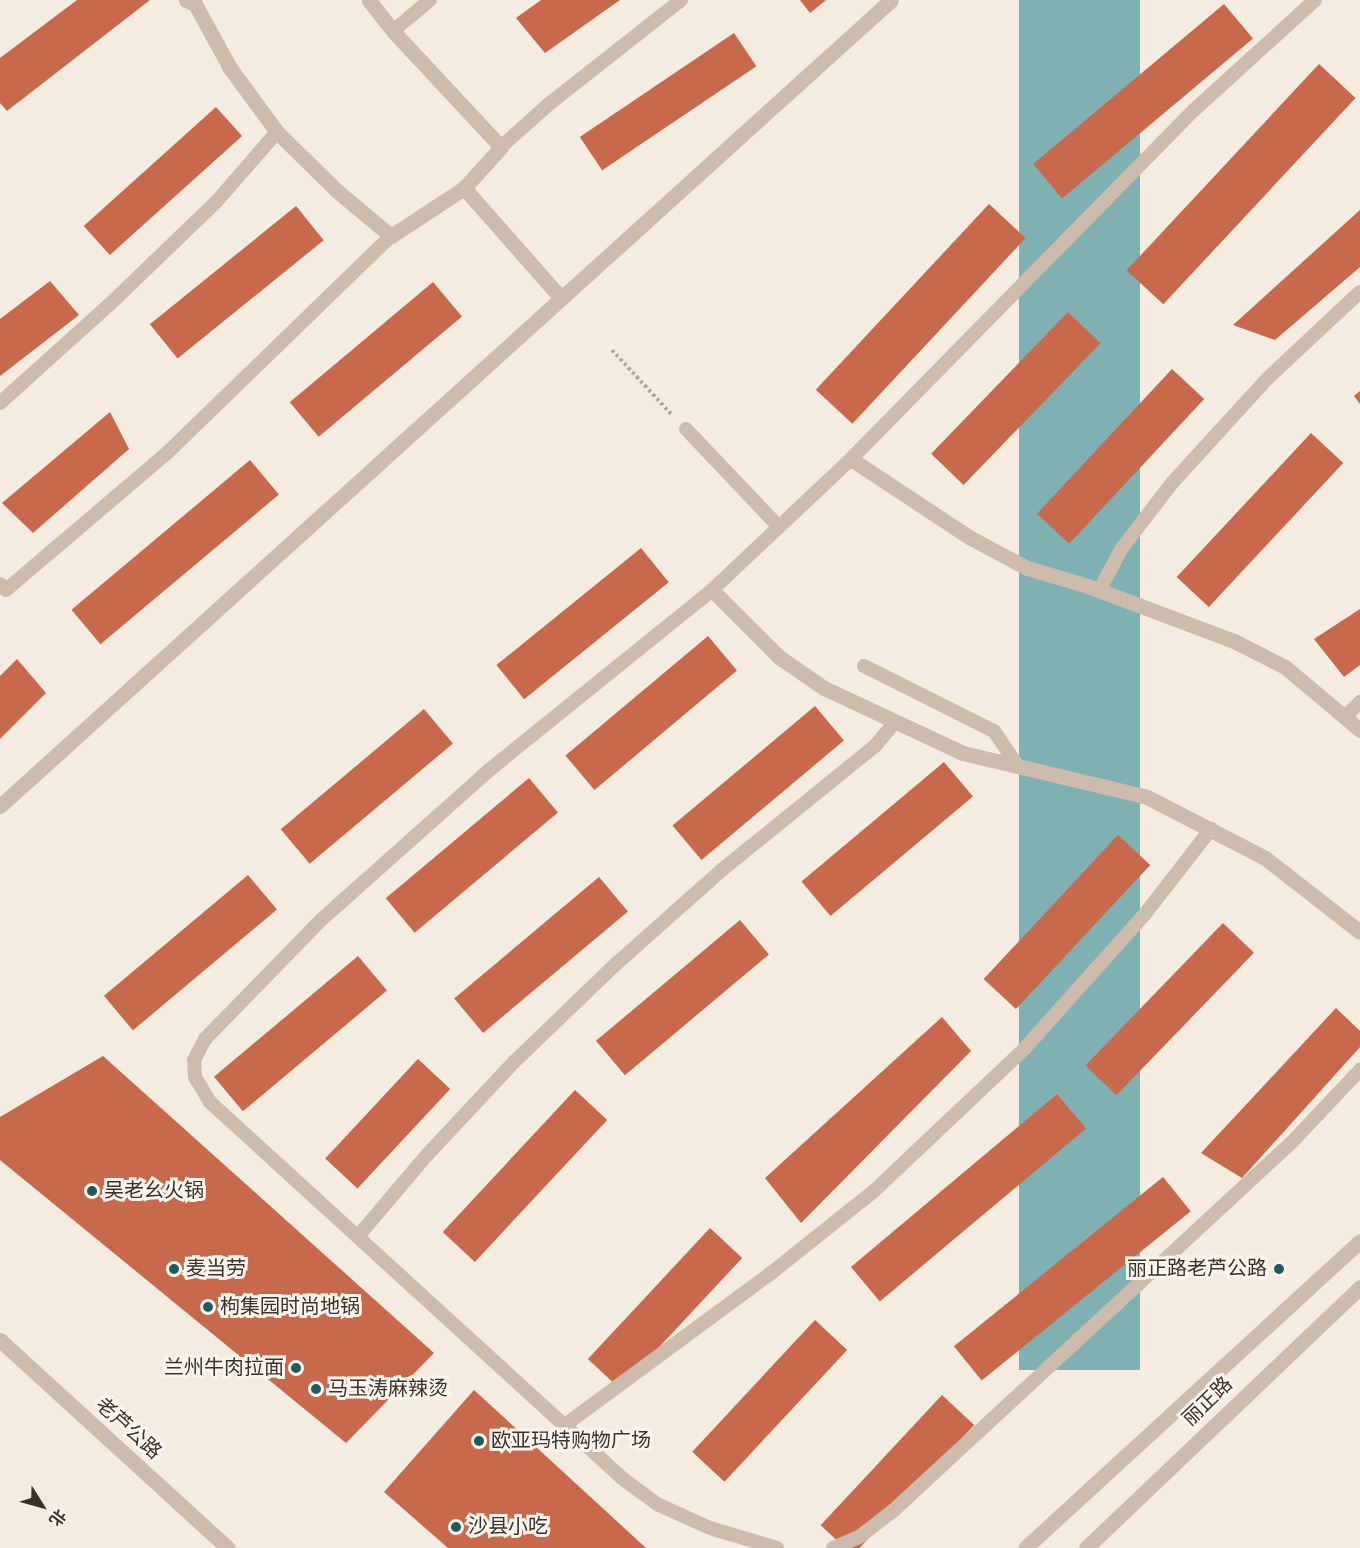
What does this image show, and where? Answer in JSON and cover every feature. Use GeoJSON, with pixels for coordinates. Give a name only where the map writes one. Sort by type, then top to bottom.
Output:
{"type":"FeatureCollection","features":[{"type":"Feature","properties":{"kind":"street"},"geometry":{"type":"LineString","coordinates":[[191,1],[230,68],[277,132],[336,190],[391,236],[464,188],[501,147],[393,32],[369,0]]}},
{"type":"Feature","properties":{"kind":"street"},"geometry":{"type":"LineString","coordinates":[[0,806],[891,0]]}},
{"type":"Feature","properties":{"kind":"street"},"geometry":{"type":"LineString","coordinates":[[464,188],[561,298]]}},
{"type":"Feature","properties":{"kind":"street"},"geometry":{"type":"LineString","coordinates":[[852,459],[969,537],[1027,568],[1099,591],[1234,641],[1265,657],[1285,668],[1346,716],[1360,730]]}},
{"type":"Feature","properties":{"kind":"street"},"geometry":{"type":"LineString","coordinates":[[712,590],[779,657],[824,688],[894,723],[963,753],[1147,797],[1265,858],[1360,932]]}},
{"type":"Feature","properties":{"kind":"street"},"geometry":{"type":"LineString","coordinates":[[1025,1548],[1360,1241]]}},
{"type":"Feature","properties":{"kind":"street","name":"丽正路"},"geometry":{"type":"LineString","coordinates":[[1086,1548],[1360,1287]]}},
{"type":"Feature","properties":{"kind":"street","name":"老芦公路"},"geometry":{"type":"LineString","coordinates":[[0,1340],[228,1548]]}},
{"type":"Feature","properties":{"kind":"lane"},"geometry":{"type":"LineString","coordinates":[[393,32],[430,0]]}},
{"type":"Feature","properties":{"kind":"lane"},"geometry":{"type":"LineString","coordinates":[[501,147],[549,104],[681,0]]}},
{"type":"Feature","properties":{"kind":"lane"},"geometry":{"type":"LineString","coordinates":[[777,1548],[710,1528],[657,1504],[621,1478],[359,1235],[210,1102],[195,1077],[194,1060],[205,1039],[321,920],[488,771],[712,590],[852,459],[1193,111],[1315,0]]}},
{"type":"Feature","properties":{"kind":"lane"},"geometry":{"type":"LineString","coordinates":[[0,402],[109,305],[217,201],[277,132]]}},
{"type":"Feature","properties":{"kind":"lane"},"geometry":{"type":"LineString","coordinates":[[2,590],[167,453],[391,236]]}},
{"type":"Feature","properties":{"kind":"lane"},"geometry":{"type":"LineString","coordinates":[[1099,591],[1122,548],[1172,483],[1268,378],[1360,292]]}},
{"type":"Feature","properties":{"kind":"lane"},"geometry":{"type":"LineString","coordinates":[[686,429],[779,527]]}},
{"type":"Feature","properties":{"kind":"lane"},"geometry":{"type":"LineString","coordinates":[[864,666],[994,731],[1017,765]]}},
{"type":"Feature","properties":{"kind":"lane"},"geometry":{"type":"LineString","coordinates":[[1346,716],[1360,702]]}},
{"type":"Feature","properties":{"kind":"lane"},"geometry":{"type":"LineString","coordinates":[[359,1235],[450,1130],[591,989],[723,869],[876,746],[894,723]]}},
{"type":"Feature","properties":{"kind":"lane"},"geometry":{"type":"LineString","coordinates":[[565,1425],[770,1274],[874,1191],[1025,1048],[1145,914],[1211,829]]}},
{"type":"Feature","properties":{"kind":"lane"},"geometry":{"type":"LineString","coordinates":[[833,1548],[858,1537],[894,1509],[1284,1149],[1360,1070]]}},
{"type":"Feature","properties":{"kind":"path"},"geometry":{"type":"LineString","coordinates":[[612,350],[686,429]]}},
{"type":"Feature","properties":{"kind":"water"},"geometry":{"type":"Polygon","coordinates":[[[1019,0],[1140,0],[1140,1370],[1019,1370],[1019,0]]]}},
{"type":"Feature","properties":{"kind":"building"},"geometry":{"type":"Polygon","coordinates":[[[77,0],[150,0],[7,111],[0,103],[0,58],[77,0]]]}},
{"type":"Feature","properties":{"kind":"building"},"geometry":{"type":"Polygon","coordinates":[[[541,0],[620,0],[545,53],[516,18],[541,0]]]}},
{"type":"Feature","properties":{"kind":"building"},"geometry":{"type":"Polygon","coordinates":[[[800,0],[826,0],[810,13],[800,0]]]}},
{"type":"Feature","properties":{"kind":"building"},"geometry":{"type":"Polygon","coordinates":[[[1224,4],[1253,38],[1062,199],[1033,164],[1224,4]]]}},
{"type":"Feature","properties":{"kind":"building"},"geometry":{"type":"Polygon","coordinates":[[[734,33],[756,66],[602,170],[580,137],[734,33]]]}},
{"type":"Feature","properties":{"kind":"building"},"geometry":{"type":"Polygon","coordinates":[[[1319,64],[1356,98],[1163,304],[1127,270],[1319,64]]]}},
{"type":"Feature","properties":{"kind":"building"},"geometry":{"type":"Polygon","coordinates":[[[216,107],[242,136],[110,255],[84,226],[216,107]]]}},
{"type":"Feature","properties":{"kind":"building"},"geometry":{"type":"Polygon","coordinates":[[[989,204],[1026,238],[852,424],[816,390],[989,204]]]}},
{"type":"Feature","properties":{"kind":"building"},"geometry":{"type":"Polygon","coordinates":[[[296,206],[324,240],[178,359],[150,324],[296,206]]]}},
{"type":"Feature","properties":{"kind":"building"},"geometry":{"type":"Polygon","coordinates":[[[1360,210],[1360,267],[1275,340],[1233,325],[1360,210]]]}},
{"type":"Feature","properties":{"kind":"building"},"geometry":{"type":"Polygon","coordinates":[[[50,281],[79,315],[0,376],[0,319],[50,281]]]}},
{"type":"Feature","properties":{"kind":"building"},"geometry":{"type":"Polygon","coordinates":[[[433,282],[462,316],[319,437],[290,402],[433,282]]]}},
{"type":"Feature","properties":{"kind":"building"},"geometry":{"type":"Polygon","coordinates":[[[1068,312],[1100,343],[964,485],[931,454],[1068,312]]]}},
{"type":"Feature","properties":{"kind":"building"},"geometry":{"type":"Polygon","coordinates":[[[1172,369],[1204,399],[1069,544],[1037,514],[1172,369]]]}},
{"type":"Feature","properties":{"kind":"building"},"geometry":{"type":"Polygon","coordinates":[[[1360,391],[1360,404],[1354,396],[1360,391]]]}},
{"type":"Feature","properties":{"kind":"building"},"geometry":{"type":"Polygon","coordinates":[[[110,412],[129,449],[33,533],[2,503],[110,412]]]}},
{"type":"Feature","properties":{"kind":"building"},"geometry":{"type":"Polygon","coordinates":[[[1311,433],[1343,463],[1209,607],[1177,577],[1311,433]]]}},
{"type":"Feature","properties":{"kind":"building"},"geometry":{"type":"Polygon","coordinates":[[[250,460],[279,494],[100,644],[72,610],[250,460]]]}},
{"type":"Feature","properties":{"kind":"building"},"geometry":{"type":"Polygon","coordinates":[[[641,548],[669,582],[524,699],[496,665],[641,548]]]}},
{"type":"Feature","properties":{"kind":"building"},"geometry":{"type":"Polygon","coordinates":[[[1360,609],[1360,665],[1344,677],[1314,639],[1360,609]]]}},
{"type":"Feature","properties":{"kind":"building"},"geometry":{"type":"Polygon","coordinates":[[[708,636],[737,670],[594,790],[566,756],[708,636]]]}},
{"type":"Feature","properties":{"kind":"building"},"geometry":{"type":"Polygon","coordinates":[[[17,659],[46,693],[0,739],[0,676],[17,659]]]}},
{"type":"Feature","properties":{"kind":"building"},"geometry":{"type":"Polygon","coordinates":[[[815,706],[844,740],[701,860],[673,826],[815,706]]]}},
{"type":"Feature","properties":{"kind":"building"},"geometry":{"type":"Polygon","coordinates":[[[424,709],[453,743],[310,864],[281,829],[424,709]]]}},
{"type":"Feature","properties":{"kind":"building"},"geometry":{"type":"Polygon","coordinates":[[[944,762],[973,796],[830,916],[802,882],[944,762]]]}},
{"type":"Feature","properties":{"kind":"building"},"geometry":{"type":"Polygon","coordinates":[[[529,778],[558,812],[415,933],[386,898],[529,778]]]}},
{"type":"Feature","properties":{"kind":"building"},"geometry":{"type":"Polygon","coordinates":[[[1118,835],[1150,865],[1016,1009],[984,979],[1118,835]]]}},
{"type":"Feature","properties":{"kind":"building"},"geometry":{"type":"Polygon","coordinates":[[[248,875],[277,909],[133,1030],[104,996],[248,875]]]}},
{"type":"Feature","properties":{"kind":"building"},"geometry":{"type":"Polygon","coordinates":[[[599,877],[628,911],[483,1033],[454,998],[599,877]]]}},
{"type":"Feature","properties":{"kind":"building"},"geometry":{"type":"Polygon","coordinates":[[[740,920],[769,954],[625,1075],[596,1041],[740,920]]]}},
{"type":"Feature","properties":{"kind":"building"},"geometry":{"type":"Polygon","coordinates":[[[1223,923],[1254,953],[1116,1095],[1085,1065],[1223,923]]]}},
{"type":"Feature","properties":{"kind":"building"},"geometry":{"type":"Polygon","coordinates":[[[358,956],[387,990],[243,1111],[214,1077],[358,956]]]}},
{"type":"Feature","properties":{"kind":"building"},"geometry":{"type":"Polygon","coordinates":[[[1336,1008],[1360,1031],[1360,1047],[1242,1178],[1201,1153],[1336,1008]]]}},
{"type":"Feature","properties":{"kind":"building"},"geometry":{"type":"Polygon","coordinates":[[[942,1017],[971,1051],[801,1223],[765,1178],[942,1017]]]}},
{"type":"Feature","properties":{"kind":"building"},"geometry":{"type":"Polygon","coordinates":[[[103,1056],[434,1353],[346,1443],[0,1160],[0,1117],[103,1056]]]}},
{"type":"Feature","properties":{"kind":"building"},"geometry":{"type":"Polygon","coordinates":[[[418,1059],[450,1089],[357,1188],[325,1158],[418,1059]]]}},
{"type":"Feature","properties":{"kind":"building"},"geometry":{"type":"Polygon","coordinates":[[[575,1090],[607,1120],[475,1262],[443,1232],[575,1090]]]}},
{"type":"Feature","properties":{"kind":"building"},"geometry":{"type":"Polygon","coordinates":[[[1057,1094],[1086,1128],[880,1301],[851,1267],[1057,1094]]]}},
{"type":"Feature","properties":{"kind":"building"},"geometry":{"type":"Polygon","coordinates":[[[1163,1177],[1191,1211],[982,1380],[954,1346],[1163,1177]]]}},
{"type":"Feature","properties":{"kind":"building"},"geometry":{"type":"Polygon","coordinates":[[[710,1228],[742,1258],[620,1389],[588,1359],[710,1228]]]}},
{"type":"Feature","properties":{"kind":"building"},"geometry":{"type":"Polygon","coordinates":[[[815,1320],[847,1350],[724,1482],[692,1452],[815,1320]]]}},
{"type":"Feature","properties":{"kind":"building","name":"欧亚玛特购物广场"},"geometry":{"type":"Polygon","coordinates":[[[474,1390],[646,1548],[448,1548],[384,1492],[474,1390]]]}},
{"type":"Feature","properties":{"kind":"building"},"geometry":{"type":"Polygon","coordinates":[[[942,1395],[974,1425],[859,1548],[845,1548],[821,1525],[942,1395]]]}},
{"type":"Feature","properties":{"kind":"place","name":"吴老幺火锅"},"geometry":{"type":"Point","coordinates":[92,1191]}},
{"type":"Feature","properties":{"kind":"place","name":"麦当劳"},"geometry":{"type":"Point","coordinates":[174,1269]}},
{"type":"Feature","properties":{"kind":"place","name":"丽正路老芦公路"},"geometry":{"type":"Point","coordinates":[1279,1269]}},
{"type":"Feature","properties":{"kind":"place","name":"枸集园时尚地锅"},"geometry":{"type":"Point","coordinates":[208,1307]}},
{"type":"Feature","properties":{"kind":"place","name":"兰州牛肉拉面"},"geometry":{"type":"Point","coordinates":[296,1368]}},
{"type":"Feature","properties":{"kind":"place","name":"马玉涛麻辣烫"},"geometry":{"type":"Point","coordinates":[316,1389]}},
{"type":"Feature","properties":{"kind":"place","name":"欧亚玛特购物广场"},"geometry":{"type":"Point","coordinates":[479,1441]}},
{"type":"Feature","properties":{"kind":"place","name":"沙县小吃"},"geometry":{"type":"Point","coordinates":[456,1527]}}]}
